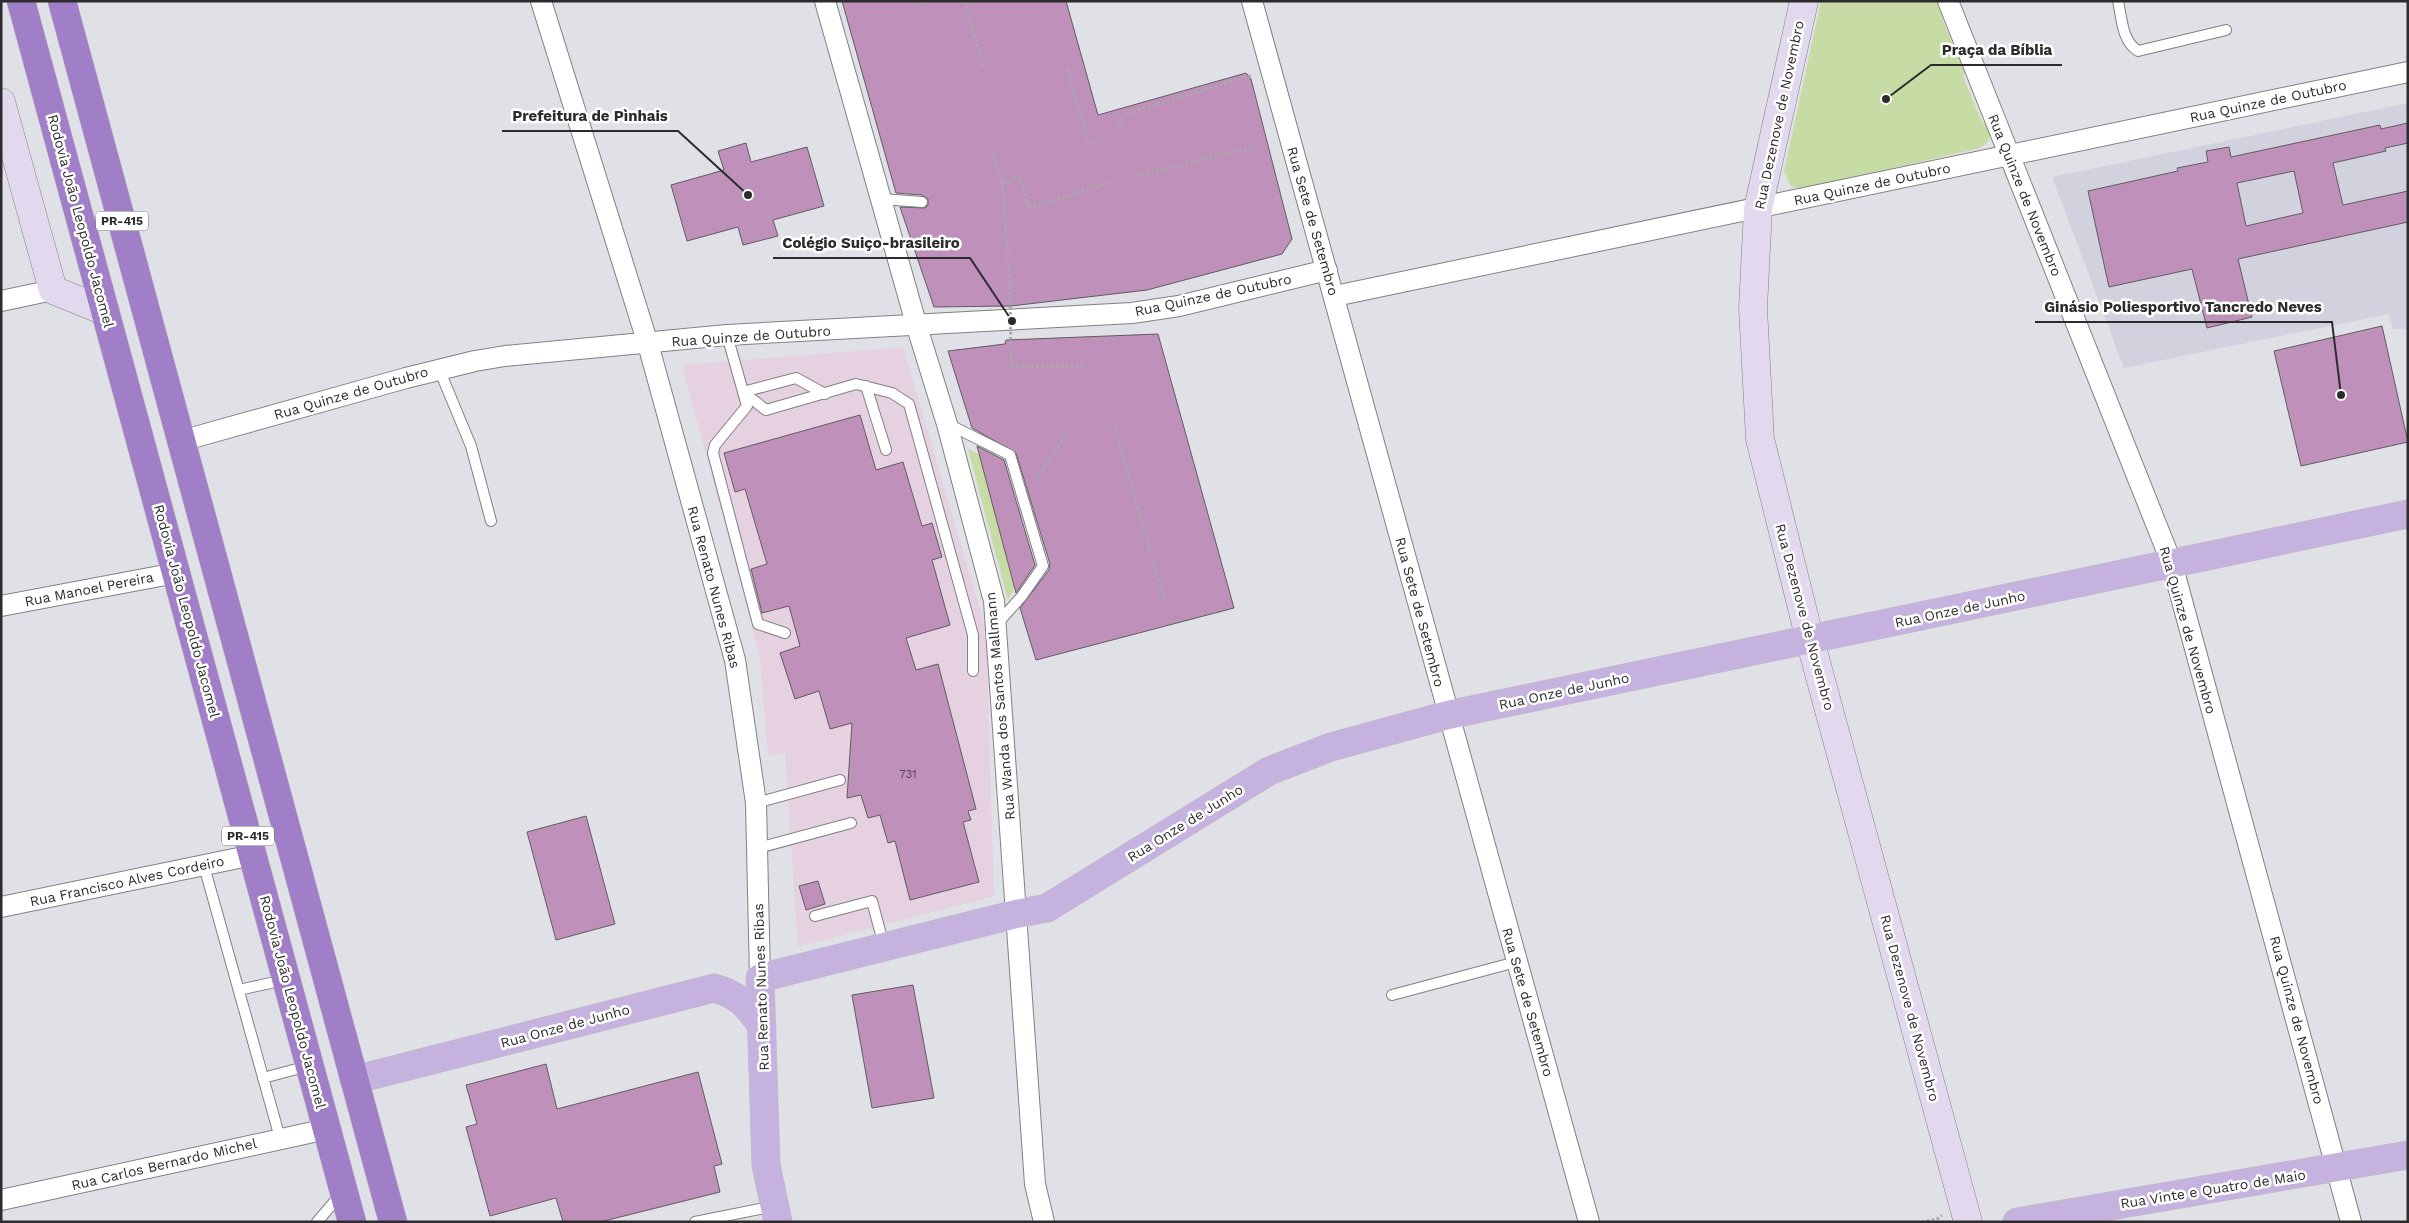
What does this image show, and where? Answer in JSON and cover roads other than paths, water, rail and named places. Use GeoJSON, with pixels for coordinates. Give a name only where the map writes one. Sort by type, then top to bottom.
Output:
{"type":"FeatureCollection","features":[{"type":"Feature","properties":{"kind":"highway","name":"Rodovia João Leopoldo Jacomel"},"geometry":{"type":"LineString","coordinates":[[21,1],[352,1222]]}},
{"type":"Feature","properties":{"kind":"highway","name":"PR-415"},"geometry":{"type":"LineString","coordinates":[[62,1],[393,1222]]}},
{"type":"Feature","properties":{"kind":"highway"},"geometry":{"type":"LineString","coordinates":[[144,451],[181,441]]}},
{"type":"Feature","properties":{"kind":"main road","name":"Rua Onze de Junho"},"geometry":{"type":"LineString","coordinates":[[760,978],[1016,914],[1047,908],[1270,771],[1331,747],[1448,715],[2408,514]]}},
{"type":"Feature","properties":{"kind":"main road","name":"Rua Renato Nunes Ribas"},"geometry":{"type":"LineString","coordinates":[[760,978],[766,1165],[776,1214]]}},
{"type":"Feature","properties":{"kind":"main road","name":"Rua Onze de Junho"},"geometry":{"type":"LineString","coordinates":[[354,1080],[714,988],[731,993],[747,1006],[762,1026]]}},
{"type":"Feature","properties":{"kind":"main road","name":"Rua Vinte e Quatro de Maio"},"geometry":{"type":"LineString","coordinates":[[2017,1222],[2337,1169],[2408,1155]]}},
{"type":"Feature","properties":{"kind":"street","name":"Rua Renato Nunes Ribas"},"geometry":{"type":"LineString","coordinates":[[541,1],[648,344],[736,660],[756,803],[760,978]]}},
{"type":"Feature","properties":{"kind":"street","name":"Rua Wanda dos Santos Mallmann"},"geometry":{"type":"LineString","coordinates":[[825,1],[917,327],[948,424],[994,601],[1035,1184],[1044,1222]]}},
{"type":"Feature","properties":{"kind":"street","name":"Rua Sete de Setembro"},"geometry":{"type":"LineString","coordinates":[[1252,1],[1335,296],[1448,715],[1589,1222]]}},
{"type":"Feature","properties":{"kind":"street","name":"Rua Dezenove de Novembro"},"geometry":{"type":"LineString","coordinates":[[1804,1],[1758,209],[1753,308],[1760,440],[1956,1218]]}},
{"type":"Feature","properties":{"kind":"street","name":"Rua Quinze de Novembro"},"geometry":{"type":"LineString","coordinates":[[1948,1],[2172,564],[2351,1222]]}},
{"type":"Feature","properties":{"kind":"street","name":"Rua Quinze de Outubro"},"geometry":{"type":"LineString","coordinates":[[1335,296],[2408,72]]}},
{"type":"Feature","properties":{"kind":"street"},"geometry":{"type":"LineString","coordinates":[[1,102],[53,290]]}},
{"type":"Feature","properties":{"kind":"street","name":"Rua Quinze de Outubro"},"geometry":{"type":"LineString","coordinates":[[181,441],[439,369],[505,356],[727,336],[917,327],[1132,313],[1179,306],[1327,270]]}},
{"type":"Feature","properties":{"kind":"street"},"geometry":{"type":"LineString","coordinates":[[1,301],[53,290],[105,311]]}},
{"type":"Feature","properties":{"kind":"street","name":"Rua Manoel Pereira"},"geometry":{"type":"LineString","coordinates":[[1,606],[176,573]]}},
{"type":"Feature","properties":{"kind":"street","name":"Rua Francisco Alves Cordeiro"},"geometry":{"type":"LineString","coordinates":[[1,907],[253,855]]}},
{"type":"Feature","properties":{"kind":"street","name":"Rua Carlos Bernardo Michel"},"geometry":{"type":"LineString","coordinates":[[1,1200],[327,1129]]}},
{"type":"Feature","properties":{"kind":"lane"},"geometry":{"type":"LineString","coordinates":[[2118,1],[2124,32],[2130,46],[2138,50],[2226,30]]}},
{"type":"Feature","properties":{"kind":"lane"},"geometry":{"type":"LineString","coordinates":[[881,199],[922,202]]}},
{"type":"Feature","properties":{"kind":"lane"},"geometry":{"type":"LineString","coordinates":[[727,336],[747,406],[715,445],[713,453],[758,624],[784,632]]}},
{"type":"Feature","properties":{"kind":"lane"},"geometry":{"type":"LineString","coordinates":[[439,369],[472,446],[492,520]]}},
{"type":"Feature","properties":{"kind":"lane"},"geometry":{"type":"LineString","coordinates":[[743,392],[796,378],[825,394]]}},
{"type":"Feature","properties":{"kind":"lane"},"geometry":{"type":"LineString","coordinates":[[743,392],[766,410],[856,384],[892,393],[909,404],[973,635],[973,671]]}},
{"type":"Feature","properties":{"kind":"lane"},"geometry":{"type":"LineString","coordinates":[[866,386],[886,450]]}},
{"type":"Feature","properties":{"kind":"lane"},"geometry":{"type":"LineString","coordinates":[[948,424],[1010,455],[1043,566],[1022,596],[996,626]]}},
{"type":"Feature","properties":{"kind":"lane"},"geometry":{"type":"LineString","coordinates":[[756,803],[840,780]]}},
{"type":"Feature","properties":{"kind":"lane"},"geometry":{"type":"LineString","coordinates":[[758,848],[851,823]]}},
{"type":"Feature","properties":{"kind":"lane"},"geometry":{"type":"LineString","coordinates":[[204,866],[280,1138]]}},
{"type":"Feature","properties":{"kind":"lane"},"geometry":{"type":"LineString","coordinates":[[815,916],[872,901],[884,947]]}},
{"type":"Feature","properties":{"kind":"lane"},"geometry":{"type":"LineString","coordinates":[[1392,995],[1516,962]]}},
{"type":"Feature","properties":{"kind":"lane"},"geometry":{"type":"LineString","coordinates":[[239,990],[286,979]]}},
{"type":"Feature","properties":{"kind":"lane"},"geometry":{"type":"LineString","coordinates":[[263,1078],[310,1065]]}},
{"type":"Feature","properties":{"kind":"lane"},"geometry":{"type":"LineString","coordinates":[[317,1222],[344,1191]]}},
{"type":"Feature","properties":{"kind":"lane"},"geometry":{"type":"LineString","coordinates":[[695,1222],[776,1214]]}},
{"type":"Feature","properties":{"kind":"place","name":"Praça da Bíblia"},"geometry":{"type":"Point","coordinates":[1886,99]}},
{"type":"Feature","properties":{"kind":"place","name":"Prefeitura de Pìnhais"},"geometry":{"type":"Point","coordinates":[748,195]}},
{"type":"Feature","properties":{"kind":"place","name":"Colégio Suiço-brasileiro"},"geometry":{"type":"Point","coordinates":[1012,321]}},
{"type":"Feature","properties":{"kind":"place","name":"Ginásio Poliesportivo Tancredo Neves"},"geometry":{"type":"Point","coordinates":[2341,395]}}]}
